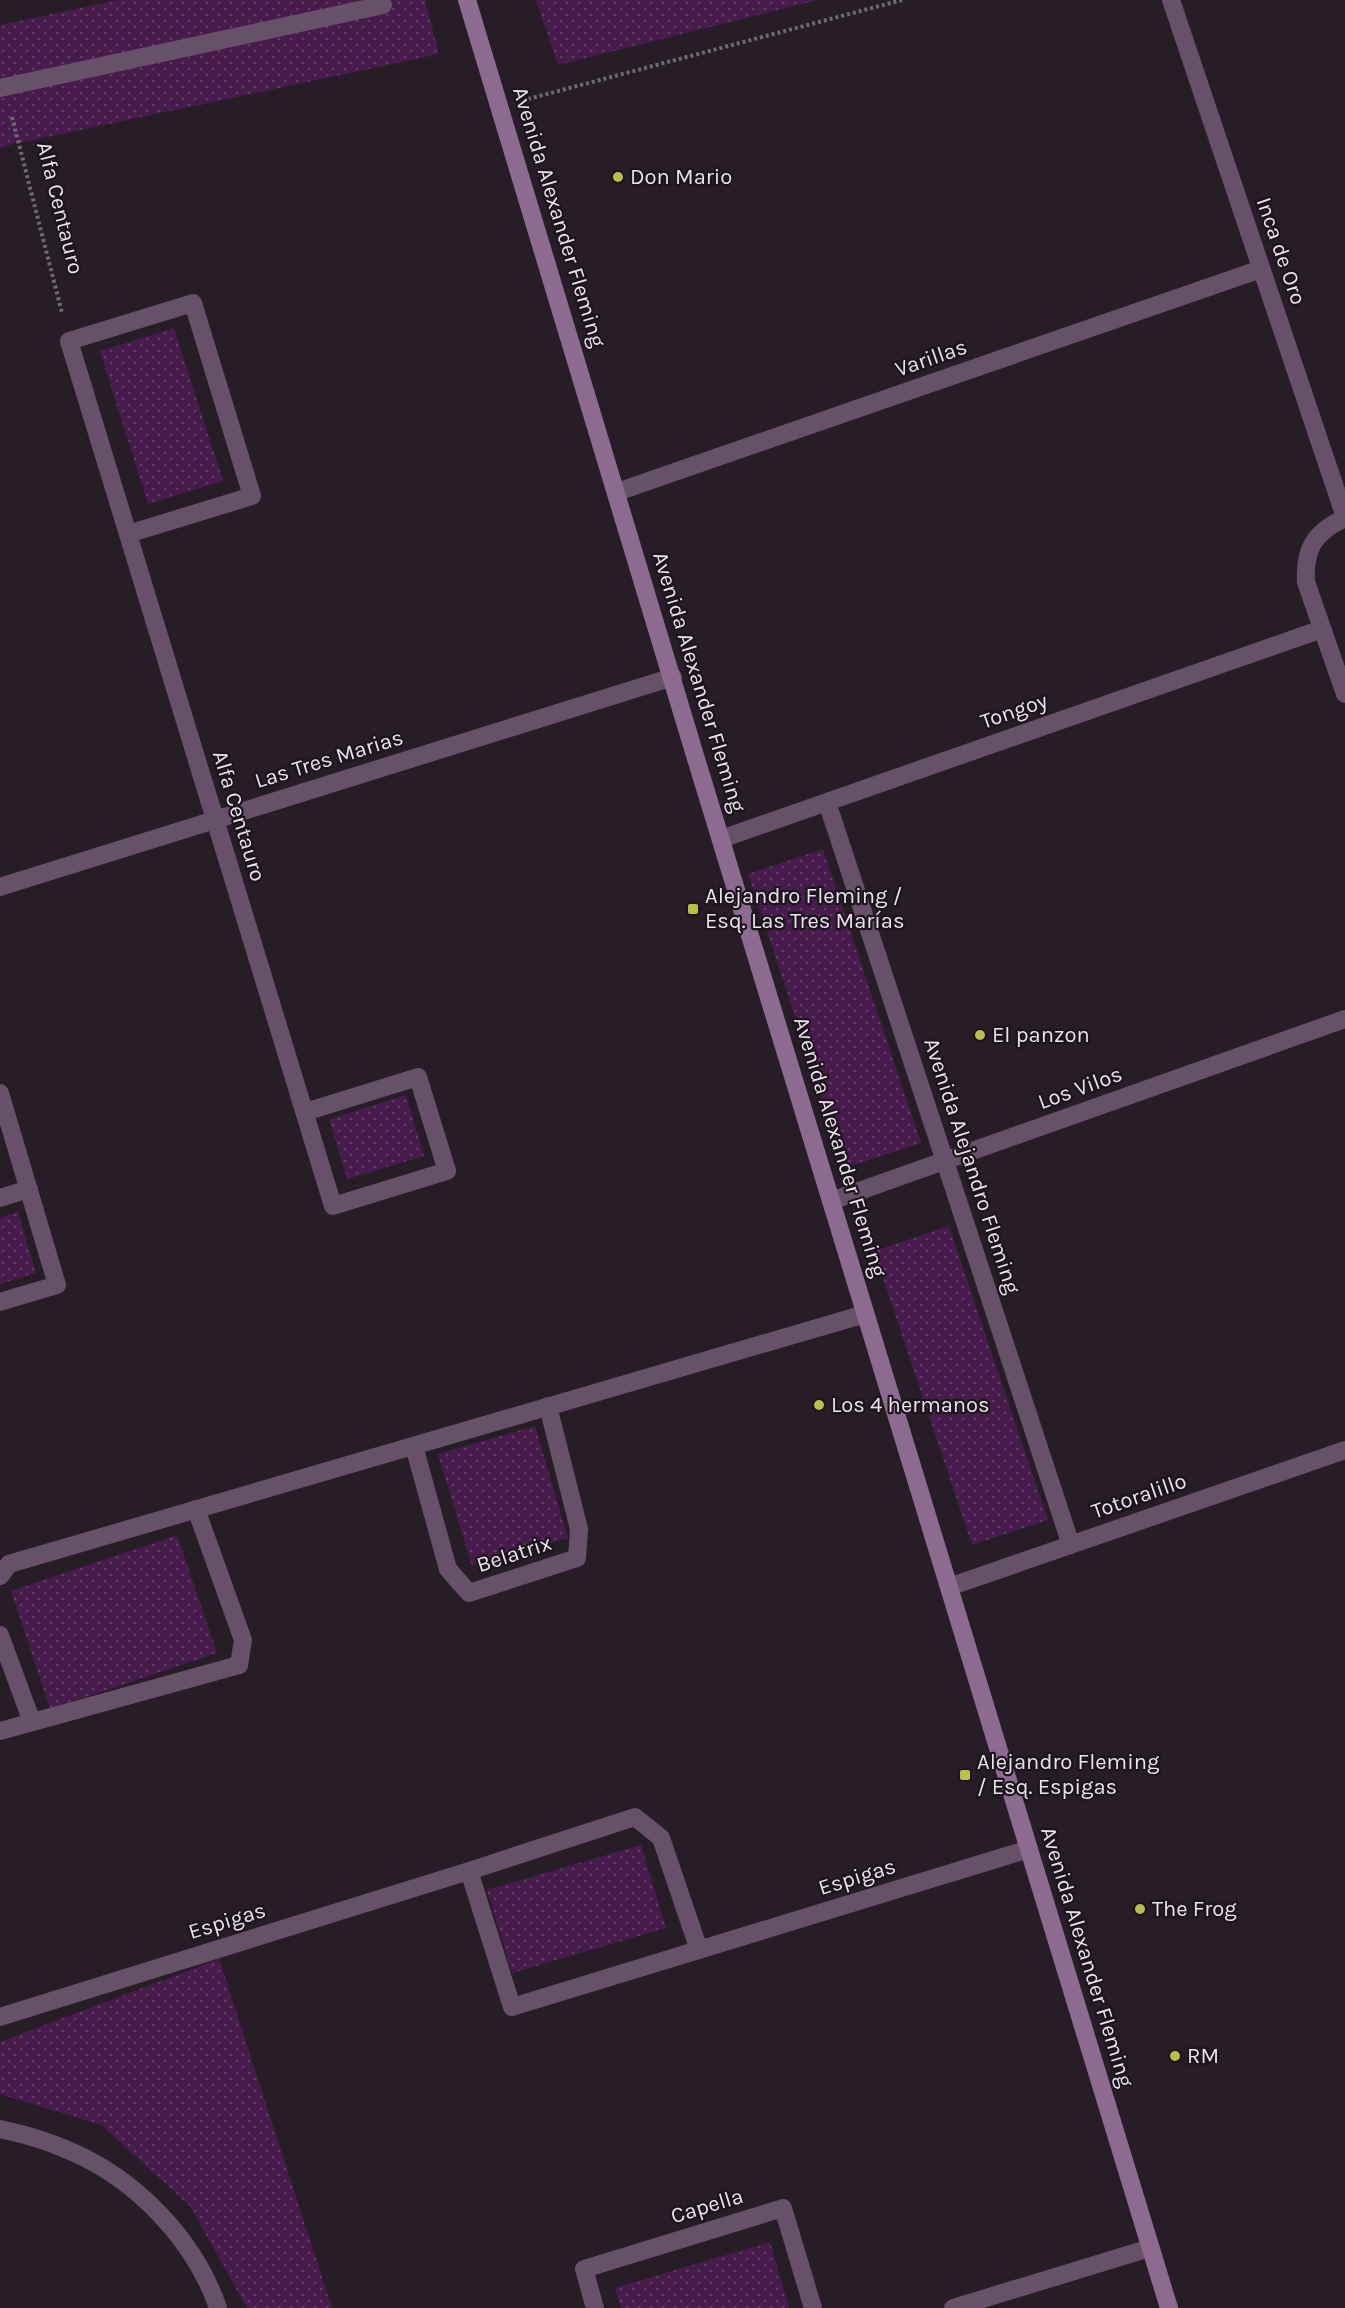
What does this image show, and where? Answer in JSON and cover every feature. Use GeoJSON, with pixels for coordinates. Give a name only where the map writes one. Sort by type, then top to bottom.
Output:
{"type":"FeatureCollection","features":[{"type":"Feature","properties":{"kind":"street","name":"Avenida Alexander Fleming"},"geometry":{"type":"LineString","coordinates":[[467,0],[1168,2308]]}},
{"type":"Feature","properties":{"kind":"street","name":"Inca de Oro"},"geometry":{"type":"LineString","coordinates":[[1171,0],[1345,518]]}},
{"type":"Feature","properties":{"kind":"street"},"geometry":{"type":"LineString","coordinates":[[2,87],[383,5]]}},
{"type":"Feature","properties":{"kind":"street","name":"Varillas"},"geometry":{"type":"LineString","coordinates":[[617,492],[1261,268]]}},
{"type":"Feature","properties":{"kind":"street"},"geometry":{"type":"LineString","coordinates":[[69,341],[193,303],[249,484],[252,496],[128,534]]}},
{"type":"Feature","properties":{"kind":"street","name":"Alfa Centauro"},"geometry":{"type":"LineString","coordinates":[[69,341],[304,1112],[333,1206],[447,1171],[418,1077],[304,1112]]}},
{"type":"Feature","properties":{"kind":"street"},"geometry":{"type":"LineString","coordinates":[[1345,518],[1329,525],[1320,533],[1311,544],[1306,556],[1306,582],[1345,694]]}},
{"type":"Feature","properties":{"kind":"street","name":"Tongoy"},"geometry":{"type":"LineString","coordinates":[[721,839],[1323,630]]}},
{"type":"Feature","properties":{"kind":"street","name":"Las Tres Marias"},"geometry":{"type":"LineString","coordinates":[[0,887],[673,677]]}},
{"type":"Feature","properties":{"kind":"street","name":"Avenida Alejandro Fleming"},"geometry":{"type":"LineString","coordinates":[[827,802],[1071,1545]]}},
{"type":"Feature","properties":{"kind":"street","name":"Los Vilos"},"geometry":{"type":"LineString","coordinates":[[831,1201],[1345,1019]]}},
{"type":"Feature","properties":{"kind":"street"},"geometry":{"type":"LineString","coordinates":[[0,1093],[57,1285],[0,1302]]}},
{"type":"Feature","properties":{"kind":"street"},"geometry":{"type":"LineString","coordinates":[[0,1198],[29,1189]]}},
{"type":"Feature","properties":{"kind":"street"},"geometry":{"type":"LineString","coordinates":[[0,1576],[9,1564],[865,1314]]}},
{"type":"Feature","properties":{"kind":"street","name":"Belatrix"},"geometry":{"type":"LineString","coordinates":[[414,1446],[448,1569],[469,1593],[577,1558],[579,1529],[548,1406]]}},
{"type":"Feature","properties":{"kind":"street","name":"Totoralillo"},"geometry":{"type":"LineString","coordinates":[[949,1587],[1345,1450]]}},
{"type":"Feature","properties":{"kind":"street"},"geometry":{"type":"LineString","coordinates":[[0,1731],[239,1665],[243,1640],[196,1509]]}},
{"type":"Feature","properties":{"kind":"street"},"geometry":{"type":"LineString","coordinates":[[0,1635],[32,1722]]}},
{"type":"Feature","properties":{"kind":"street","name":"Espigas"},"geometry":{"type":"LineString","coordinates":[[0,2017],[635,1817],[661,1838],[699,1950]]}},
{"type":"Feature","properties":{"kind":"street","name":"Espigas"},"geometry":{"type":"LineString","coordinates":[[469,1871],[512,2007],[1029,1849]]}},
{"type":"Feature","properties":{"kind":"street"},"geometry":{"type":"LineString","coordinates":[[0,2129],[36,2137],[72,2151],[106,2170],[138,2193],[165,2220],[190,2251],[210,2284],[218,2308]]}},
{"type":"Feature","properties":{"kind":"street","name":"Capella"},"geometry":{"type":"LineString","coordinates":[[596,2308],[584,2269],[783,2208],[813,2308]]}},
{"type":"Feature","properties":{"kind":"street"},"geometry":{"type":"LineString","coordinates":[[953,2308],[1150,2248]]}},
{"type":"Feature","properties":{"kind":"path"},"geometry":{"type":"LineString","coordinates":[[500,107],[902,0]]}},
{"type":"Feature","properties":{"kind":"path","name":"Alfa Centauro"},"geometry":{"type":"LineString","coordinates":[[2,87],[69,341]]}},
{"type":"Feature","properties":{"kind":"shaded area"},"geometry":{"type":"Polygon","coordinates":[[[118,0],[425,0],[439,54],[0,147],[0,25],[118,0]]]}},
{"type":"Feature","properties":{"kind":"shaded area"},"geometry":{"type":"Polygon","coordinates":[[[536,0],[818,0],[558,65],[536,0]]]}},
{"type":"Feature","properties":{"kind":"shaded area"},"geometry":{"type":"Polygon","coordinates":[[[174,328],[223,481],[148,504],[100,351],[174,328]]]}},
{"type":"Feature","properties":{"kind":"shaded area"},"geometry":{"type":"Polygon","coordinates":[[[823,849],[921,1143],[845,1168],[748,874],[823,849]]]}},
{"type":"Feature","properties":{"kind":"shaded area"},"geometry":{"type":"Polygon","coordinates":[[[406,1095],[424,1156],[347,1179],[329,1119],[406,1095]]]}},
{"type":"Feature","properties":{"kind":"shaded area"},"geometry":{"type":"Polygon","coordinates":[[[18,1212],[36,1273],[0,1284],[0,1218],[18,1212]]]}},
{"type":"Feature","properties":{"kind":"shaded area"},"geometry":{"type":"Polygon","coordinates":[[[949,1226],[1048,1520],[972,1545],[874,1251],[949,1226]]]}},
{"type":"Feature","properties":{"kind":"shaded area"},"geometry":{"type":"Polygon","coordinates":[[[535,1426],[568,1538],[472,1566],[438,1454],[535,1426]]]}},
{"type":"Feature","properties":{"kind":"shaded area"},"geometry":{"type":"Polygon","coordinates":[[[177,1535],[217,1653],[50,1709],[11,1591],[177,1535]]]}},
{"type":"Feature","properties":{"kind":"shaded area"},"geometry":{"type":"Polygon","coordinates":[[[641,1845],[666,1928],[512,1973],[487,1890],[641,1845]]]}},
{"type":"Feature","properties":{"kind":"shaded area"},"geometry":{"type":"Polygon","coordinates":[[[219,1959],[332,2308],[247,2308],[190,2206],[101,2125],[0,2094],[0,2042],[219,1959]]]}},
{"type":"Feature","properties":{"kind":"shaded area"},"geometry":{"type":"Polygon","coordinates":[[[770,2242],[789,2308],[621,2308],[615,2288],[770,2242]]]}},
{"type":"Feature","properties":{"kind":"place","name":"Don Mario"},"geometry":{"type":"Point","coordinates":[618,177]}},
{"type":"Feature","properties":{"kind":"place","name":"Alejandro Fleming / Esq. Las Tres Marías"},"geometry":{"type":"Point","coordinates":[693,909]}},
{"type":"Feature","properties":{"kind":"place","name":"El panzon"},"geometry":{"type":"Point","coordinates":[980,1035]}},
{"type":"Feature","properties":{"kind":"place","name":"Los 4 hermanos"},"geometry":{"type":"Point","coordinates":[819,1405]}},
{"type":"Feature","properties":{"kind":"place","name":"Alejandro Fleming / Esq. Espigas"},"geometry":{"type":"Point","coordinates":[965,1775]}},
{"type":"Feature","properties":{"kind":"place","name":"The Frog"},"geometry":{"type":"Point","coordinates":[1140,1909]}},
{"type":"Feature","properties":{"kind":"place","name":"RM"},"geometry":{"type":"Point","coordinates":[1175,2056]}}]}
